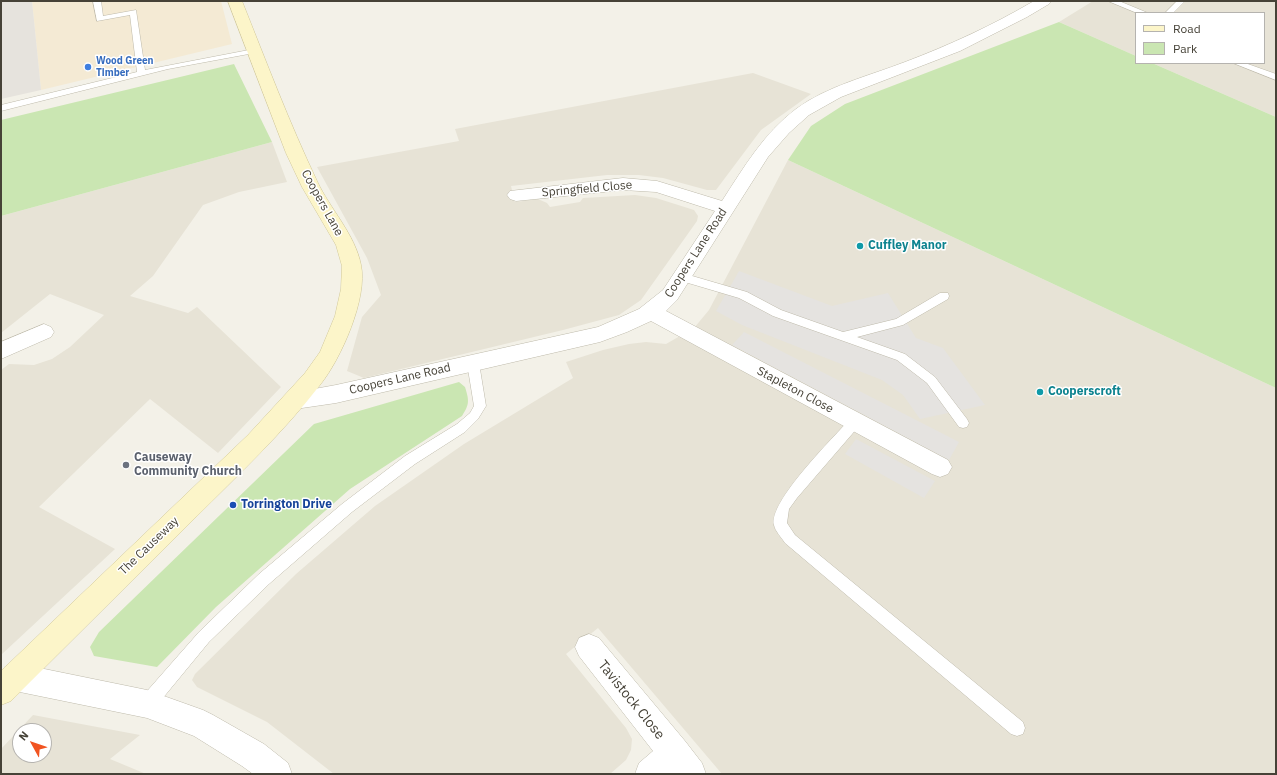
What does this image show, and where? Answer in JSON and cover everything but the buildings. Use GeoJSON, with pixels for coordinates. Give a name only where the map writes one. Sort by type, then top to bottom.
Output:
{"type":"FeatureCollection","features":[{"type":"Feature","properties":{"kind":"main road","name":"Coopers Lane"},"geometry":{"type":"LineString","coordinates":[[235,1],[299,160],[311,187],[345,245],[352,266],[351,289],[345,316],[329,355],[313,379],[295,400]]}},
{"type":"Feature","properties":{"kind":"main road","name":"The Causeway"},"geometry":{"type":"LineString","coordinates":[[8,684],[256,442],[295,400]]}},
{"type":"Feature","properties":{"kind":"street","name":"Coopers Lane Road"},"geometry":{"type":"LineString","coordinates":[[295,400],[336,394],[600,334],[628,324],[651,312],[661,305],[670,295],[770,141],[803,112],[835,94],[955,48],[1022,14],[1044,1]]}},
{"type":"Feature","properties":{"kind":"street","name":"Springfield Close"},"geometry":{"type":"LineString","coordinates":[[516,195],[623,184],[657,187],[726,208]]}},
{"type":"Feature","properties":{"kind":"street","name":"Stapleton Close"},"geometry":{"type":"LineString","coordinates":[[651,312],[940,467]]}},
{"type":"Feature","properties":{"kind":"street"},"geometry":{"type":"LineString","coordinates":[[1,351],[44,332]]}},
{"type":"Feature","properties":{"kind":"street","name":"Tavistock Close"},"geometry":{"type":"LineString","coordinates":[[589,647],[682,763],[650,774]]}},
{"type":"Feature","properties":{"kind":"street"},"geometry":{"type":"LineString","coordinates":[[8,684],[147,704],[203,725],[253,755],[277,774]]}},
{"type":"Feature","properties":{"kind":"lane"},"geometry":{"type":"LineString","coordinates":[[97,1],[100,19],[133,12],[141,73]]}},
{"type":"Feature","properties":{"kind":"lane"},"geometry":{"type":"LineString","coordinates":[[1112,1],[1141,12]]}},
{"type":"Feature","properties":{"kind":"lane"},"geometry":{"type":"LineString","coordinates":[[1170,12],[1181,1]]}},
{"type":"Feature","properties":{"kind":"lane"},"geometry":{"type":"LineString","coordinates":[[1,108],[141,73],[254,51]]}},
{"type":"Feature","properties":{"kind":"lane"},"geometry":{"type":"LineString","coordinates":[[1240,64],[1276,77]]}},
{"type":"Feature","properties":{"kind":"lane"},"geometry":{"type":"LineString","coordinates":[[682,277],[743,295],[777,313],[901,357],[931,380],[963,423]]}},
{"type":"Feature","properties":{"kind":"lane"},"geometry":{"type":"LineString","coordinates":[[844,336],[899,322],[944,296]]}},
{"type":"Feature","properties":{"kind":"lane"},"geometry":{"type":"LineString","coordinates":[[147,704],[204,637],[264,579],[347,508],[410,460],[461,428],[474,416],[480,406],[473,363]]}},
{"type":"Feature","properties":{"kind":"lane"},"geometry":{"type":"LineString","coordinates":[[855,422],[792,494],[784,508],[780,524],[790,539],[1017,728]]}},
{"type":"Feature","properties":{"kind":"shaded area"},"geometry":{"type":"Polygon","coordinates":[[[1,1],[32,1],[41,90],[1,99],[1,1]]]}},
{"type":"Feature","properties":{"kind":"shaded area","name":"Wood Green Timber"},"geometry":{"type":"Polygon","coordinates":[[[32,1],[221,1],[232,44],[41,90],[32,1]]]}},
{"type":"Feature","properties":{"kind":"shaded area"},"geometry":{"type":"Polygon","coordinates":[[[1093,1],[1276,1],[1276,117],[1154,64],[1265,64],[1265,12],[1135,12],[1135,56],[1059,22],[1093,1]]]}},
{"type":"Feature","properties":{"kind":"shaded area"},"geometry":{"type":"Polygon","coordinates":[[[753,73],[811,94],[761,130],[716,190],[707,190],[663,178],[639,175],[607,175],[511,186],[515,202],[538,199],[547,203],[550,207],[580,202],[583,198],[635,195],[656,198],[694,210],[698,216],[697,221],[641,300],[619,315],[563,330],[364,378],[347,371],[362,317],[381,295],[367,258],[317,167],[459,141],[455,129],[753,73]]]}},
{"type":"Feature","properties":{"kind":"shaded area"},"geometry":{"type":"Polygon","coordinates":[[[272,142],[287,182],[239,192],[203,205],[153,276],[130,296],[188,313],[197,307],[281,387],[218,453],[150,399],[39,507],[115,549],[1,655],[1,370],[9,364],[34,365],[52,359],[70,347],[104,315],[50,294],[1,333],[1,216],[272,142]]]}},
{"type":"Feature","properties":{"kind":"shaded area"},"geometry":{"type":"Polygon","coordinates":[[[788,160],[1276,388],[1276,774],[722,774],[598,628],[566,654],[626,728],[632,739],[631,750],[626,760],[610,774],[334,774],[267,722],[197,687],[192,680],[195,674],[296,574],[375,506],[464,444],[573,378],[566,362],[603,350],[629,344],[646,342],[666,344],[694,328],[709,310],[788,160]]]}},
{"type":"Feature","properties":{"kind":"shaded area"},"geometry":{"type":"Polygon","coordinates":[[[739,271],[832,306],[888,293],[916,338],[943,348],[985,405],[920,419],[903,395],[882,380],[742,325],[716,311],[739,271]]]}},
{"type":"Feature","properties":{"kind":"shaded area"},"geometry":{"type":"Polygon","coordinates":[[[744,332],[959,442],[949,460],[732,345],[744,332]]]}},
{"type":"Feature","properties":{"kind":"shaded area"},"geometry":{"type":"Polygon","coordinates":[[[856,439],[935,481],[924,498],[845,454],[856,439]]]}},
{"type":"Feature","properties":{"kind":"shaded area"},"geometry":{"type":"Polygon","coordinates":[[[33,715],[140,735],[110,759],[146,774],[1,774],[1,749],[12,737],[12,763],[52,763],[52,723],[25,723],[33,715]]]}},
{"type":"Feature","properties":{"kind":"green space"},"geometry":{"type":"Polygon","coordinates":[[[1059,22],[1135,56],[1135,64],[1154,64],[1276,117],[1276,388],[788,160],[811,126],[845,104],[1059,22]]]}},
{"type":"Feature","properties":{"kind":"green space"},"geometry":{"type":"Polygon","coordinates":[[[234,64],[272,142],[1,216],[1,120],[234,64]]]}},
{"type":"Feature","properties":{"kind":"green space"},"geometry":{"type":"Polygon","coordinates":[[[459,382],[465,387],[468,399],[468,405],[462,416],[350,489],[216,607],[157,667],[94,656],[90,647],[99,632],[314,424],[459,382]]]}},
{"type":"Feature","properties":{"kind":"place","name":"Wood Green Timber"},"geometry":{"type":"Point","coordinates":[88,67]}},
{"type":"Feature","properties":{"kind":"place","name":"Cuffley Manor"},"geometry":{"type":"Point","coordinates":[860,246]}},
{"type":"Feature","properties":{"kind":"place","name":"Cooperscroft"},"geometry":{"type":"Point","coordinates":[1040,392]}},
{"type":"Feature","properties":{"kind":"place","name":"Causeway Community Church"},"geometry":{"type":"Point","coordinates":[126,465]}},
{"type":"Feature","properties":{"kind":"place","name":"Torrington Drive"},"geometry":{"type":"Point","coordinates":[233,505]}}]}
